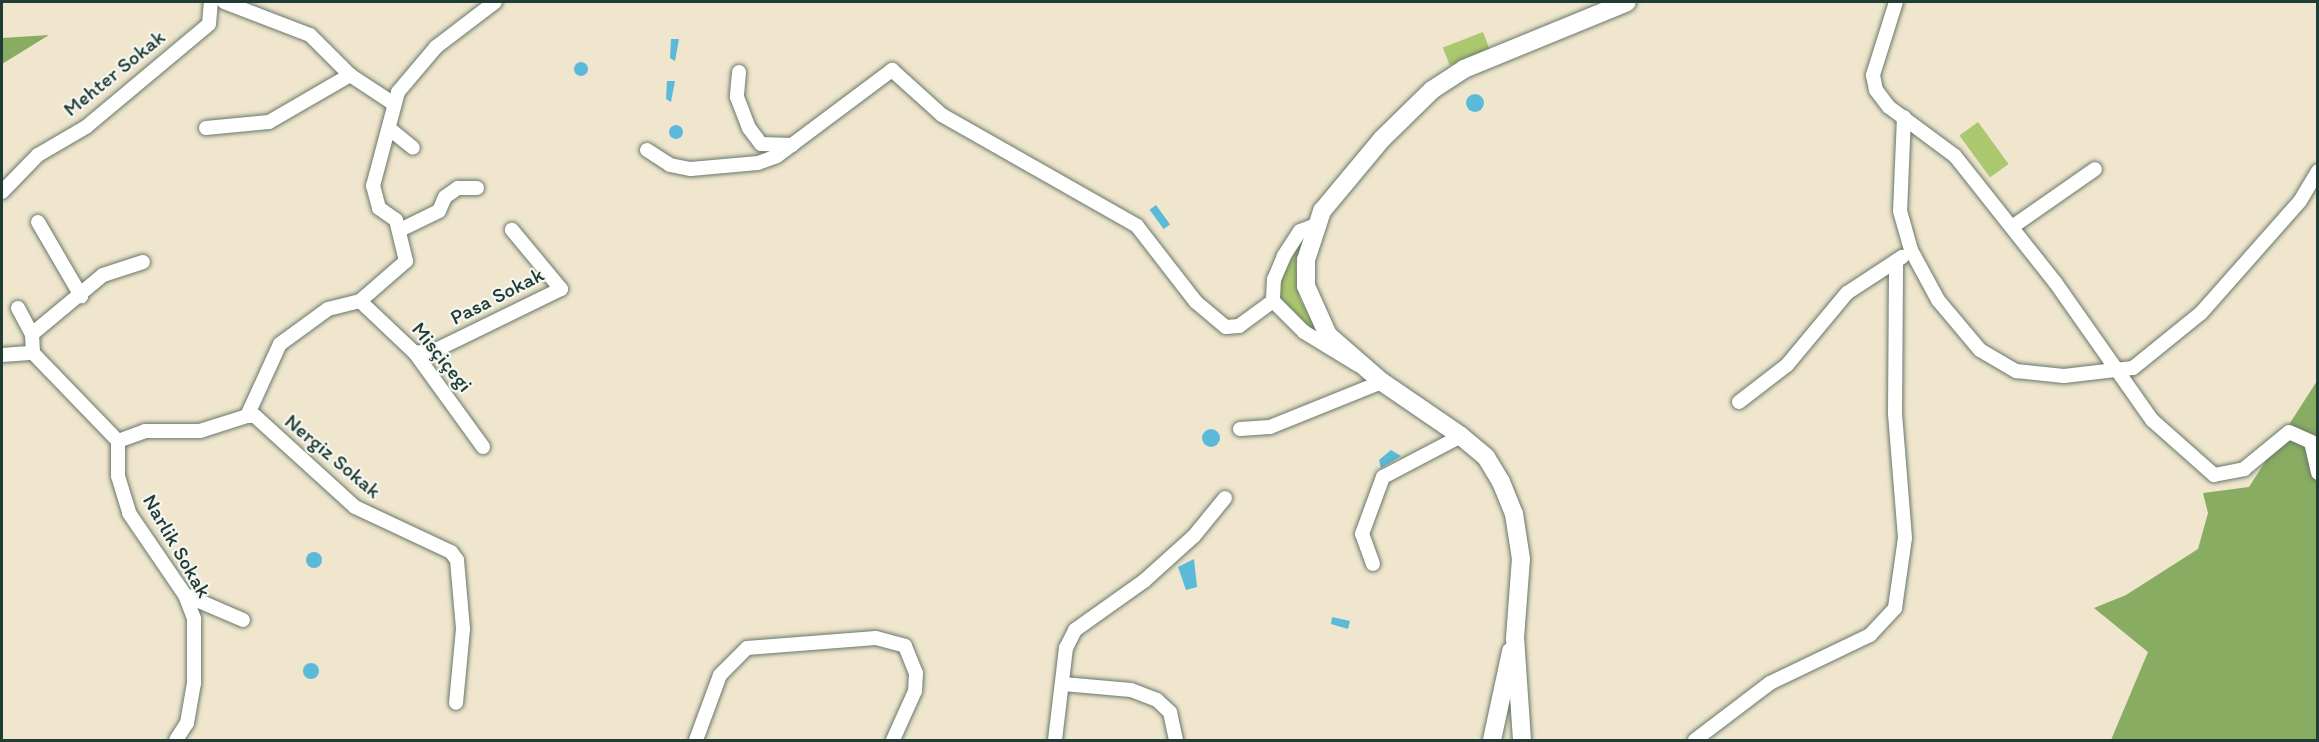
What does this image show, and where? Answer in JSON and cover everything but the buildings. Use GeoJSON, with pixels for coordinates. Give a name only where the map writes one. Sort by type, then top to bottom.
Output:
{"type":"FeatureCollection","features":[{"type":"Feature","properties":{"kind":"street","name":"Mehter Sokak"},"geometry":{"type":"LineString","coordinates":[[2,192],[38,155],[87,127],[209,24],[211,2]]}},
{"type":"Feature","properties":{"kind":"street"},"geometry":{"type":"LineString","coordinates":[[224,2],[309,35],[350,75],[394,104]]}},
{"type":"Feature","properties":{"kind":"street"},"geometry":{"type":"LineString","coordinates":[[18,308],[32,334],[33,353],[115,436],[145,431],[200,431],[247,416],[280,344],[328,309],[360,301],[406,261],[400,230],[379,208],[373,186],[391,130],[394,104],[410,75],[436,47],[495,2]]}},
{"type":"Feature","properties":{"kind":"street"},"geometry":{"type":"LineString","coordinates":[[1522,741],[1515,638],[1521,559],[1514,514],[1486,457],[1461,436],[1382,382],[1328,335],[1313,308],[1306,260],[1316,225],[1365,157],[1432,90],[1464,69],[1627,2]]}},
{"type":"Feature","properties":{"kind":"street"},"geometry":{"type":"LineString","coordinates":[[1896,2],[1873,75],[1876,90],[1904,117],[1955,156],[2012,227],[2113,369],[2163,432],[2214,475],[2244,469],[2289,432],[2311,442],[2318,473]]}},
{"type":"Feature","properties":{"kind":"street"},"geometry":{"type":"LineString","coordinates":[[646,150],[670,165],[723,169],[758,163],[792,145],[892,70],[942,115],[1137,226],[1196,302],[1226,327],[1239,326],[1273,301]]}},
{"type":"Feature","properties":{"kind":"street"},"geometry":{"type":"LineString","coordinates":[[739,72],[737,97],[749,128],[761,144],[792,145]]}},
{"type":"Feature","properties":{"kind":"street"},"geometry":{"type":"LineString","coordinates":[[206,128],[269,122],[350,75]]}},
{"type":"Feature","properties":{"kind":"street"},"geometry":{"type":"LineString","coordinates":[[1904,117],[1900,211],[1911,250],[1938,300],[1980,350],[2007,366],[2064,376],[2133,368],[2201,313],[2300,201],[2318,171]]}},
{"type":"Feature","properties":{"kind":"street"},"geometry":{"type":"LineString","coordinates":[[391,130],[413,148]]}},
{"type":"Feature","properties":{"kind":"street"},"geometry":{"type":"LineString","coordinates":[[2012,227],[2095,169]]}},
{"type":"Feature","properties":{"kind":"street"},"geometry":{"type":"LineString","coordinates":[[400,230],[439,211],[446,196],[458,188],[477,188]]}},
{"type":"Feature","properties":{"kind":"street"},"geometry":{"type":"LineString","coordinates":[[38,222],[81,296]]}},
{"type":"Feature","properties":{"kind":"street"},"geometry":{"type":"LineString","coordinates":[[1273,301],[1274,279],[1284,256],[1300,231],[1316,225]]}},
{"type":"Feature","properties":{"kind":"street","name":"Pasa Sokak"},"geometry":{"type":"LineString","coordinates":[[415,353],[436,350],[561,289],[512,230]]}},
{"type":"Feature","properties":{"kind":"street"},"geometry":{"type":"LineString","coordinates":[[1739,402],[1787,365],[1847,292],[1911,250]]}},
{"type":"Feature","properties":{"kind":"street"},"geometry":{"type":"LineString","coordinates":[[1695,741],[1770,683],[1870,635],[1895,608],[1905,538],[1895,414],[1896,261]]}},
{"type":"Feature","properties":{"kind":"street"},"geometry":{"type":"LineString","coordinates":[[32,334],[81,296],[103,275],[143,262]]}},
{"type":"Feature","properties":{"kind":"street","name":"Misçiçegi"},"geometry":{"type":"LineString","coordinates":[[360,301],[415,353],[483,447]]}},
{"type":"Feature","properties":{"kind":"street"},"geometry":{"type":"LineString","coordinates":[[1273,301],[1338,357],[1362,366]]}},
{"type":"Feature","properties":{"kind":"street"},"geometry":{"type":"LineString","coordinates":[[2,355],[33,353]]}},
{"type":"Feature","properties":{"kind":"street"},"geometry":{"type":"LineString","coordinates":[[1240,429],[1270,427],[1382,382]]}},
{"type":"Feature","properties":{"kind":"street","name":"Nergiz Sokak"},"geometry":{"type":"LineString","coordinates":[[247,416],[255,416],[355,507],[451,552],[457,560],[463,629],[456,703]]}},
{"type":"Feature","properties":{"kind":"street","name":"Narlik Sokak"},"geometry":{"type":"LineString","coordinates":[[115,436],[118,476],[129,513],[185,595],[198,640],[187,723],[176,741]]}},
{"type":"Feature","properties":{"kind":"street"},"geometry":{"type":"LineString","coordinates":[[1373,564],[1362,534],[1383,477],[1461,436]]}},
{"type":"Feature","properties":{"kind":"street"},"geometry":{"type":"LineString","coordinates":[[1055,741],[1066,648],[1075,630],[1144,581],[1194,536],[1225,498]]}},
{"type":"Feature","properties":{"kind":"street"},"geometry":{"type":"LineString","coordinates":[[185,595],[243,620]]}},
{"type":"Feature","properties":{"kind":"street"},"geometry":{"type":"LineString","coordinates":[[696,741],[720,675],[747,648],[876,638],[905,646],[916,673],[915,691],[893,741]]}},
{"type":"Feature","properties":{"kind":"street"},"geometry":{"type":"LineString","coordinates":[[1492,741],[1515,638]]}},
{"type":"Feature","properties":{"kind":"street"},"geometry":{"type":"LineString","coordinates":[[1063,684],[1131,690],[1157,700],[1170,712],[1176,741]]}},
{"type":"Feature","properties":{"kind":"green space"},"geometry":{"type":"Polygon","coordinates":[[[1483,32],[1490,50],[1450,65],[1443,47],[1483,32]]]}},
{"type":"Feature","properties":{"kind":"green space"},"geometry":{"type":"Polygon","coordinates":[[[49,35],[2,64],[2,38],[49,35]]]}},
{"type":"Feature","properties":{"kind":"green space"},"geometry":{"type":"Polygon","coordinates":[[[1978,122],[2009,164],[1990,178],[1959,136],[1978,122]]]}},
{"type":"Feature","properties":{"kind":"green space"},"geometry":{"type":"Polygon","coordinates":[[[1303,236],[1296,267],[1299,297],[1323,341],[1288,314],[1276,291],[1303,236]]]}},
{"type":"Feature","properties":{"kind":"green space"},"geometry":{"type":"Polygon","coordinates":[[[2317,381],[2317,740],[2111,740],[2148,652],[2094,608],[2126,595],[2198,549],[2208,513],[2203,493],[2249,487],[2317,381]]]}},
{"type":"Feature","properties":{"kind":"water"},"geometry":{"type":"Polygon","coordinates":[[[671,39],[679,39],[675,61],[670,58],[671,39]]]}},
{"type":"Feature","properties":{"kind":"water"},"geometry":{"type":"Polygon","coordinates":[[[581,62],[586,64],[588,69],[586,74],[581,76],[576,74],[574,69],[576,64],[581,62]]]}},
{"type":"Feature","properties":{"kind":"water"},"geometry":{"type":"Polygon","coordinates":[[[667,81],[675,81],[671,102],[666,99],[667,81]]]}},
{"type":"Feature","properties":{"kind":"water"},"geometry":{"type":"Polygon","coordinates":[[[1475,94],[1481,97],[1484,103],[1481,109],[1475,112],[1469,109],[1466,103],[1469,97],[1475,94]]]}},
{"type":"Feature","properties":{"kind":"water"},"geometry":{"type":"Polygon","coordinates":[[[673,125],[679,125],[683,132],[679,139],[673,139],[669,135],[669,129],[673,125]]]}},
{"type":"Feature","properties":{"kind":"water"},"geometry":{"type":"Polygon","coordinates":[[[1156,205],[1170,224],[1164,229],[1150,210],[1156,205]]]}},
{"type":"Feature","properties":{"kind":"water"},"geometry":{"type":"Polygon","coordinates":[[[1211,429],[1217,432],[1220,438],[1217,444],[1211,447],[1205,444],[1202,438],[1205,432],[1211,429]]]}},
{"type":"Feature","properties":{"kind":"water"},"geometry":{"type":"Polygon","coordinates":[[[1391,450],[1401,456],[1381,468],[1379,460],[1391,450]]]}},
{"type":"Feature","properties":{"kind":"water"},"geometry":{"type":"Polygon","coordinates":[[[311,552],[317,552],[322,560],[320,566],[311,568],[306,563],[306,557],[311,552]]]}},
{"type":"Feature","properties":{"kind":"water"},"geometry":{"type":"Polygon","coordinates":[[[1194,559],[1197,587],[1186,590],[1178,567],[1194,559]]]}},
{"type":"Feature","properties":{"kind":"water"},"geometry":{"type":"Polygon","coordinates":[[[1332,617],[1350,621],[1348,629],[1331,624],[1332,617]]]}},
{"type":"Feature","properties":{"kind":"water"},"geometry":{"type":"Polygon","coordinates":[[[308,663],[314,663],[319,671],[317,677],[308,679],[303,674],[303,668],[308,663]]]}}]}
